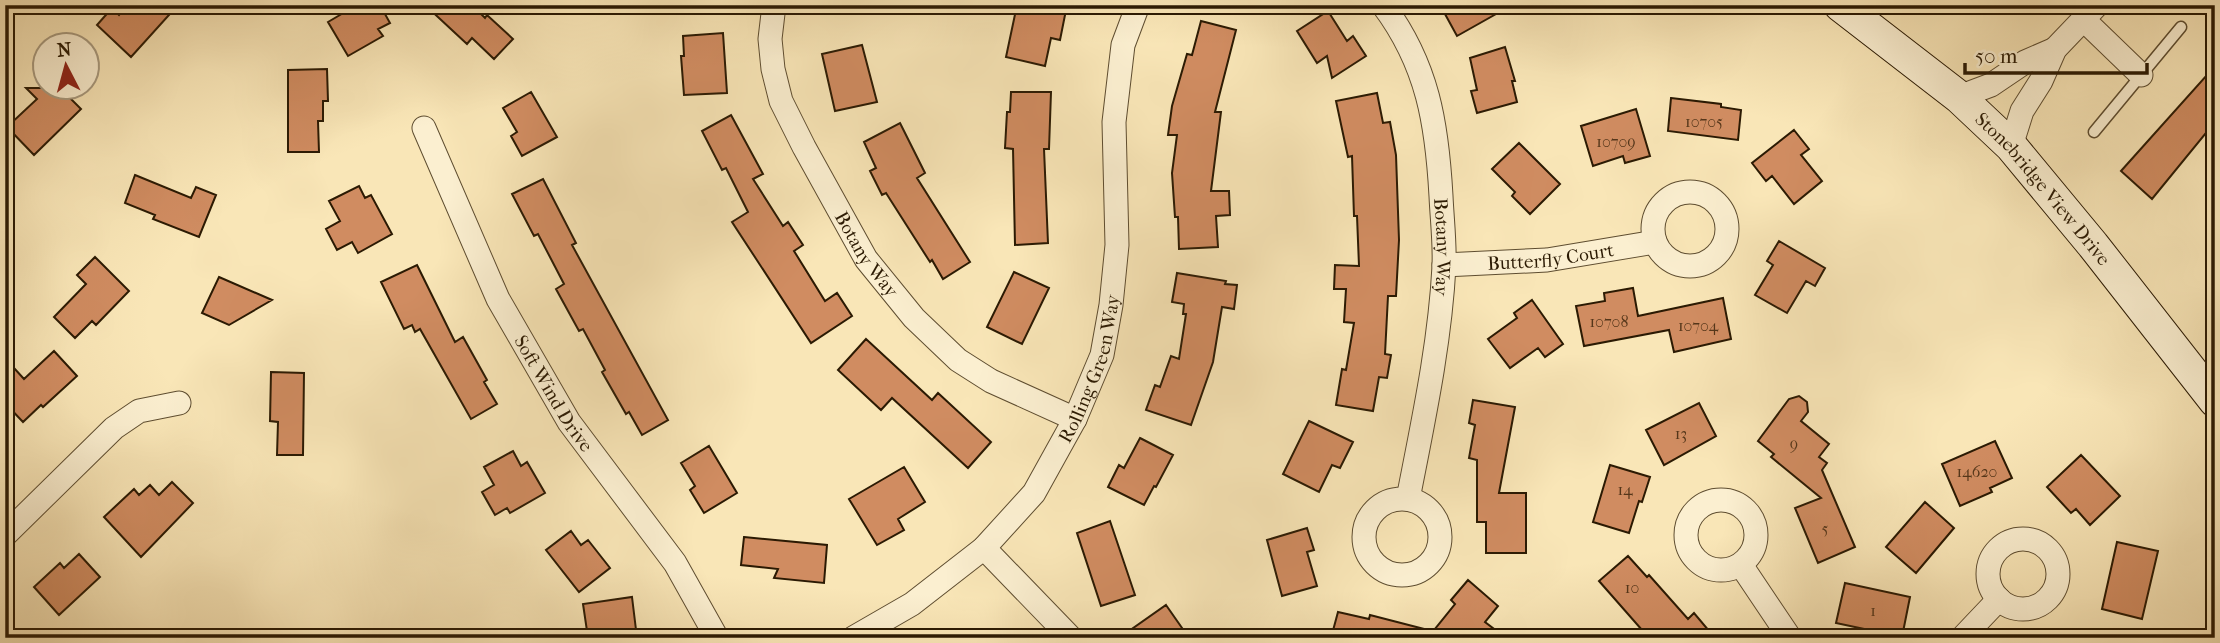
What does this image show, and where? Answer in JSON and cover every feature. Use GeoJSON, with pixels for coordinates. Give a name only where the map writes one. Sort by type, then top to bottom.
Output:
{"type":"FeatureCollection","features":[{"type":"Feature","properties":{"kind":"street","name":"Botany Way"},"geometry":{"type":"LineString","coordinates":[[774,5],[770,39],[773,69],[781,101],[866,259],[914,318],[958,360],[991,381],[1075,419]]}},
{"type":"Feature","properties":{"kind":"street","name":"Rolling Green Way"},"geometry":{"type":"LineString","coordinates":[[853,638],[912,604],[984,548],[1034,493],[1075,419],[1102,355],[1111,305],[1117,245],[1114,122],[1123,45],[1138,5]]}},
{"type":"Feature","properties":{"kind":"street","name":"Botany Way"},"geometry":{"type":"LineString","coordinates":[[1383,5],[1396,23],[1424,80],[1438,141],[1444,265],[1430,389],[1408,499]]}},
{"type":"Feature","properties":{"kind":"street","name":"Stonebridge View Drive"},"geometry":{"type":"LineString","coordinates":[[1840,5],[1959,97],[2011,146],[2213,395]]}},
{"type":"Feature","properties":{"kind":"street"},"geometry":{"type":"LineString","coordinates":[[2011,146],[2022,111],[2041,81],[2055,50],[2091,12],[2141,75]]}},
{"type":"Feature","properties":{"kind":"street"},"geometry":{"type":"LineString","coordinates":[[1959,97],[1991,85],[2025,62],[2055,50]]}},
{"type":"Feature","properties":{"kind":"street","name":"Soft Wind Drive"},"geometry":{"type":"LineString","coordinates":[[424,128],[498,299],[569,422],[676,563],[717,638]]}},
{"type":"Feature","properties":{"kind":"street","name":"Butterfly Court"},"geometry":{"type":"LineString","coordinates":[[1444,265],[1547,260],[1655,242]]}},
{"type":"Feature","properties":{"kind":"street"},"geometry":{"type":"LineString","coordinates":[[5,535],[114,428],[139,411],[179,403]]}},
{"type":"Feature","properties":{"kind":"street"},"geometry":{"type":"LineString","coordinates":[[984,548],[1071,638]]}},
{"type":"Feature","properties":{"kind":"street"},"geometry":{"type":"LineString","coordinates":[[1741,565],[1790,638]]}},
{"type":"Feature","properties":{"kind":"street"},"geometry":{"type":"LineString","coordinates":[[1962,638],[1999,599]]}},
{"type":"Feature","properties":{"kind":"lane"},"geometry":{"type":"LineString","coordinates":[[2094,132],[2181,27]]}},
{"type":"Feature","properties":{"kind":"building"},"geometry":{"type":"Polygon","coordinates":[[[127,5],[178,5],[131,57],[97,25],[112,8],[119,15],[127,5]]]}},
{"type":"Feature","properties":{"kind":"building"},"geometry":{"type":"Polygon","coordinates":[[[357,5],[380,5],[390,23],[378,29],[383,36],[348,56],[328,22],[357,5]]]}},
{"type":"Feature","properties":{"kind":"building"},"geometry":{"type":"Polygon","coordinates":[[[425,5],[472,5],[513,39],[494,59],[472,38],[467,44],[425,5]]]}},
{"type":"Feature","properties":{"kind":"building"},"geometry":{"type":"Polygon","coordinates":[[[1017,5],[1045,5],[1066,10],[1060,40],[1051,38],[1045,66],[1006,57],[1017,5]]]}},
{"type":"Feature","properties":{"kind":"building"},"geometry":{"type":"Polygon","coordinates":[[[1459,5],[1512,5],[1457,36],[1445,14],[1459,5]]]}},
{"type":"Feature","properties":{"kind":"building"},"geometry":{"type":"Polygon","coordinates":[[[1328,11],[1347,41],[1353,36],[1366,56],[1332,78],[1327,56],[1317,63],[1297,31],[1328,11]]]}},
{"type":"Feature","properties":{"kind":"building"},"geometry":{"type":"Polygon","coordinates":[[[1201,21],[1236,30],[1215,112],[1221,112],[1211,191],[1229,191],[1230,215],[1216,216],[1218,247],[1179,249],[1172,173],[1177,135],[1168,135],[1172,106],[1187,54],[1192,55],[1201,21]]]}},
{"type":"Feature","properties":{"kind":"building"},"geometry":{"type":"Polygon","coordinates":[[[723,33],[727,93],[684,95],[681,56],[684,56],[683,36],[723,33]]]}},
{"type":"Feature","properties":{"kind":"building"},"geometry":{"type":"Polygon","coordinates":[[[862,45],[877,102],[835,111],[822,54],[862,45]]]}},
{"type":"Feature","properties":{"kind":"building"},"geometry":{"type":"Polygon","coordinates":[[[1505,47],[1515,81],[1512,81],[1517,102],[1477,113],[1471,91],[1477,90],[1470,58],[1505,47]]]}},
{"type":"Feature","properties":{"kind":"building"},"geometry":{"type":"Polygon","coordinates":[[[2215,66],[2215,122],[2152,199],[2121,171],[2215,66]]]}},
{"type":"Feature","properties":{"kind":"building"},"geometry":{"type":"Polygon","coordinates":[[[327,69],[328,101],[323,101],[323,121],[318,121],[319,152],[288,152],[288,70],[327,69]]]}},
{"type":"Feature","properties":{"kind":"building"},"geometry":{"type":"Polygon","coordinates":[[[531,92],[557,137],[522,156],[511,136],[517,132],[503,108],[531,92]]]}},
{"type":"Feature","properties":{"kind":"building"},"geometry":{"type":"Polygon","coordinates":[[[1011,92],[1051,92],[1049,149],[1044,149],[1048,243],[1015,245],[1013,149],[1005,148],[1011,92]]]}},
{"type":"Feature","properties":{"kind":"building"},"geometry":{"type":"Polygon","coordinates":[[[1377,93],[1383,123],[1390,122],[1396,155],[1399,240],[1396,296],[1388,296],[1385,354],[1391,355],[1387,378],[1379,377],[1373,411],[1336,405],[1342,369],[1346,370],[1354,323],[1344,322],[1346,289],[1334,289],[1335,265],[1359,266],[1352,156],[1348,157],[1336,101],[1377,93]]]}},
{"type":"Feature","properties":{"kind":"building"},"geometry":{"type":"Polygon","coordinates":[[[1671,98],[1721,104],[1721,107],[1741,110],[1738,140],[1668,131],[1671,98]]]}},
{"type":"Feature","properties":{"kind":"building"},"geometry":{"type":"Polygon","coordinates":[[[34,102],[74,102],[81,109],[34,155],[7,127],[34,102]]]}},
{"type":"Feature","properties":{"kind":"building"},"geometry":{"type":"Polygon","coordinates":[[[1636,109],[1650,156],[1625,163],[1623,156],[1593,166],[1581,126],[1636,109]]]}},
{"type":"Feature","properties":{"kind":"building"},"geometry":{"type":"Polygon","coordinates":[[[731,115],[763,174],[753,179],[783,226],[788,222],[803,245],[794,251],[825,301],[837,293],[852,316],[811,343],[732,222],[748,212],[726,168],[722,170],[702,131],[731,115]]]}},
{"type":"Feature","properties":{"kind":"building"},"geometry":{"type":"Polygon","coordinates":[[[900,123],[925,173],[917,178],[970,262],[943,279],[886,193],[882,195],[870,171],[876,168],[864,142],[900,123]]]}},
{"type":"Feature","properties":{"kind":"building"},"geometry":{"type":"Polygon","coordinates":[[[1794,130],[1809,149],[1801,155],[1822,181],[1794,204],[1772,176],[1766,181],[1752,163],[1794,130]]]}},
{"type":"Feature","properties":{"kind":"building"},"geometry":{"type":"Polygon","coordinates":[[[1519,143],[1560,184],[1530,214],[1512,196],[1515,192],[1492,169],[1519,143]]]}},
{"type":"Feature","properties":{"kind":"building"},"geometry":{"type":"Polygon","coordinates":[[[135,175],[191,198],[196,187],[216,195],[199,237],[153,219],[155,215],[125,203],[135,175]]]}},
{"type":"Feature","properties":{"kind":"building"},"geometry":{"type":"Polygon","coordinates":[[[543,179],[576,243],[572,245],[668,420],[642,435],[629,412],[626,414],[602,372],[605,370],[583,329],[579,331],[556,289],[564,284],[538,234],[534,236],[512,194],[543,179]]]}},
{"type":"Feature","properties":{"kind":"building"},"geometry":{"type":"Polygon","coordinates":[[[359,186],[365,198],[371,195],[392,234],[358,253],[352,242],[337,250],[326,229],[340,221],[329,201],[359,186]]]}},
{"type":"Feature","properties":{"kind":"building"},"geometry":{"type":"Polygon","coordinates":[[[1779,241],[1825,268],[1815,286],[1806,281],[1787,313],[1755,295],[1773,265],[1767,261],[1779,241]]]}},
{"type":"Feature","properties":{"kind":"building"},"geometry":{"type":"Polygon","coordinates":[[[95,257],[129,291],[96,325],[92,321],[75,338],[54,317],[86,284],[77,275],[95,257]]]}},
{"type":"Feature","properties":{"kind":"building"},"geometry":{"type":"Polygon","coordinates":[[[417,265],[455,342],[463,337],[497,404],[471,419],[420,329],[415,332],[412,325],[404,329],[381,282],[417,265]]]}},
{"type":"Feature","properties":{"kind":"building"},"geometry":{"type":"Polygon","coordinates":[[[1014,272],[1049,288],[1022,344],[987,327],[1014,272]]]}},
{"type":"Feature","properties":{"kind":"building"},"geometry":{"type":"Polygon","coordinates":[[[1177,273],[1237,285],[1234,309],[1222,307],[1213,362],[1191,425],[1146,410],[1155,385],[1160,387],[1171,356],[1179,359],[1186,314],[1183,314],[1184,304],[1172,302],[1177,273]]]}},
{"type":"Feature","properties":{"kind":"building"},"geometry":{"type":"Polygon","coordinates":[[[219,277],[272,300],[229,325],[202,313],[219,277]]]}},
{"type":"Feature","properties":{"kind":"building"},"geometry":{"type":"Polygon","coordinates":[[[1633,288],[1638,316],[1723,298],[1731,339],[1674,352],[1669,330],[1584,346],[1576,306],[1605,301],[1604,293],[1633,288]]]}},
{"type":"Feature","properties":{"kind":"building"},"geometry":{"type":"Polygon","coordinates":[[[1532,300],[1563,344],[1545,357],[1538,348],[1510,368],[1488,339],[1517,318],[1514,313],[1532,300]]]}},
{"type":"Feature","properties":{"kind":"building"},"geometry":{"type":"Polygon","coordinates":[[[866,339],[932,400],[938,393],[991,442],[968,468],[892,398],[881,410],[838,370],[866,339]]]}},
{"type":"Feature","properties":{"kind":"building"},"geometry":{"type":"Polygon","coordinates":[[[54,351],[77,376],[23,422],[5,403],[5,358],[24,379],[54,351]]]}},
{"type":"Feature","properties":{"kind":"building"},"geometry":{"type":"Polygon","coordinates":[[[271,372],[304,373],[303,455],[277,455],[278,422],[270,421],[271,372]]]}},
{"type":"Feature","properties":{"kind":"building"},"geometry":{"type":"Polygon","coordinates":[[[1799,396],[1807,402],[1808,412],[1801,421],[1829,444],[1819,457],[1827,463],[1822,470],[1855,547],[1818,563],[1795,508],[1821,498],[1771,457],[1774,454],[1758,441],[1789,399],[1799,396]]]}},
{"type":"Feature","properties":{"kind":"building"},"geometry":{"type":"Polygon","coordinates":[[[1473,400],[1515,407],[1499,493],[1526,493],[1526,553],[1486,553],[1486,522],[1477,522],[1477,460],[1469,458],[1475,425],[1469,423],[1473,400]]]}},
{"type":"Feature","properties":{"kind":"building"},"geometry":{"type":"Polygon","coordinates":[[[1699,403],[1716,436],[1664,465],[1646,430],[1699,403]]]}},
{"type":"Feature","properties":{"kind":"building"},"geometry":{"type":"Polygon","coordinates":[[[1309,421],[1353,442],[1340,468],[1332,465],[1319,492],[1283,474],[1309,421]]]}},
{"type":"Feature","properties":{"kind":"building"},"geometry":{"type":"Polygon","coordinates":[[[1140,438],[1173,455],[1144,505],[1108,487],[1119,465],[1124,468],[1140,438]]]}},
{"type":"Feature","properties":{"kind":"building"},"geometry":{"type":"Polygon","coordinates":[[[1995,441],[2012,478],[1990,488],[1992,492],[1960,506],[1942,464],[1995,441]]]}},
{"type":"Feature","properties":{"kind":"building"},"geometry":{"type":"Polygon","coordinates":[[[709,446],[737,493],[704,513],[690,490],[695,486],[681,463],[709,446]]]}},
{"type":"Feature","properties":{"kind":"building"},"geometry":{"type":"Polygon","coordinates":[[[513,451],[521,466],[527,462],[545,493],[510,513],[507,508],[495,515],[482,492],[494,485],[484,467],[513,451]]]}},
{"type":"Feature","properties":{"kind":"building"},"geometry":{"type":"Polygon","coordinates":[[[2081,455],[2120,496],[2090,525],[2076,509],[2071,513],[2047,487],[2081,455]]]}},
{"type":"Feature","properties":{"kind":"building"},"geometry":{"type":"Polygon","coordinates":[[[1610,465],[1650,477],[1629,533],[1593,522],[1610,465]]]}},
{"type":"Feature","properties":{"kind":"building"},"geometry":{"type":"Polygon","coordinates":[[[904,467],[925,502],[898,519],[904,530],[877,545],[849,499],[904,467]]]}},
{"type":"Feature","properties":{"kind":"building"},"geometry":{"type":"Polygon","coordinates":[[[172,482],[193,503],[141,557],[104,517],[134,489],[139,495],[150,485],[159,495],[172,482]]]}},
{"type":"Feature","properties":{"kind":"building"},"geometry":{"type":"Polygon","coordinates":[[[1925,502],[1954,528],[1916,573],[1886,547],[1925,502]]]}},
{"type":"Feature","properties":{"kind":"building"},"geometry":{"type":"Polygon","coordinates":[[[1110,521],[1135,595],[1101,606],[1077,533],[1110,521]]]}},
{"type":"Feature","properties":{"kind":"building"},"geometry":{"type":"Polygon","coordinates":[[[1307,528],[1314,550],[1307,552],[1317,586],[1282,596],[1267,540],[1307,528]]]}},
{"type":"Feature","properties":{"kind":"building"},"geometry":{"type":"Polygon","coordinates":[[[571,531],[581,545],[588,540],[610,568],[579,592],[546,550],[571,531]]]}},
{"type":"Feature","properties":{"kind":"building"},"geometry":{"type":"Polygon","coordinates":[[[744,537],[827,545],[824,583],[774,578],[778,569],[741,565],[744,537]]]}},
{"type":"Feature","properties":{"kind":"building"},"geometry":{"type":"Polygon","coordinates":[[[2117,542],[2158,551],[2142,619],[2102,609],[2117,542]]]}},
{"type":"Feature","properties":{"kind":"building"},"geometry":{"type":"Polygon","coordinates":[[[79,554],[100,577],[59,615],[34,587],[60,563],[64,568],[79,554]]]}},
{"type":"Feature","properties":{"kind":"building"},"geometry":{"type":"Polygon","coordinates":[[[1628,556],[1647,577],[1649,575],[1688,619],[1694,613],[1715,638],[1649,638],[1599,581],[1628,556]]]}},
{"type":"Feature","properties":{"kind":"building"},"geometry":{"type":"Polygon","coordinates":[[[1468,580],[1498,606],[1485,622],[1506,638],[1445,638],[1435,629],[1455,604],[1451,600],[1468,580]]]}},
{"type":"Feature","properties":{"kind":"building"},"geometry":{"type":"Polygon","coordinates":[[[1845,583],[1910,597],[1902,637],[1836,623],[1845,583]]]}},
{"type":"Feature","properties":{"kind":"building"},"geometry":{"type":"Polygon","coordinates":[[[632,597],[637,638],[604,638],[603,629],[587,631],[583,604],[632,597]]]}},
{"type":"Feature","properties":{"kind":"building"},"geometry":{"type":"Polygon","coordinates":[[[1166,605],[1189,638],[1119,638],[1166,605]]]}},
{"type":"Feature","properties":{"kind":"building"},"geometry":{"type":"Polygon","coordinates":[[[1338,612],[1369,619],[1370,615],[1432,631],[1431,638],[1331,638],[1338,612]]]}}]}
